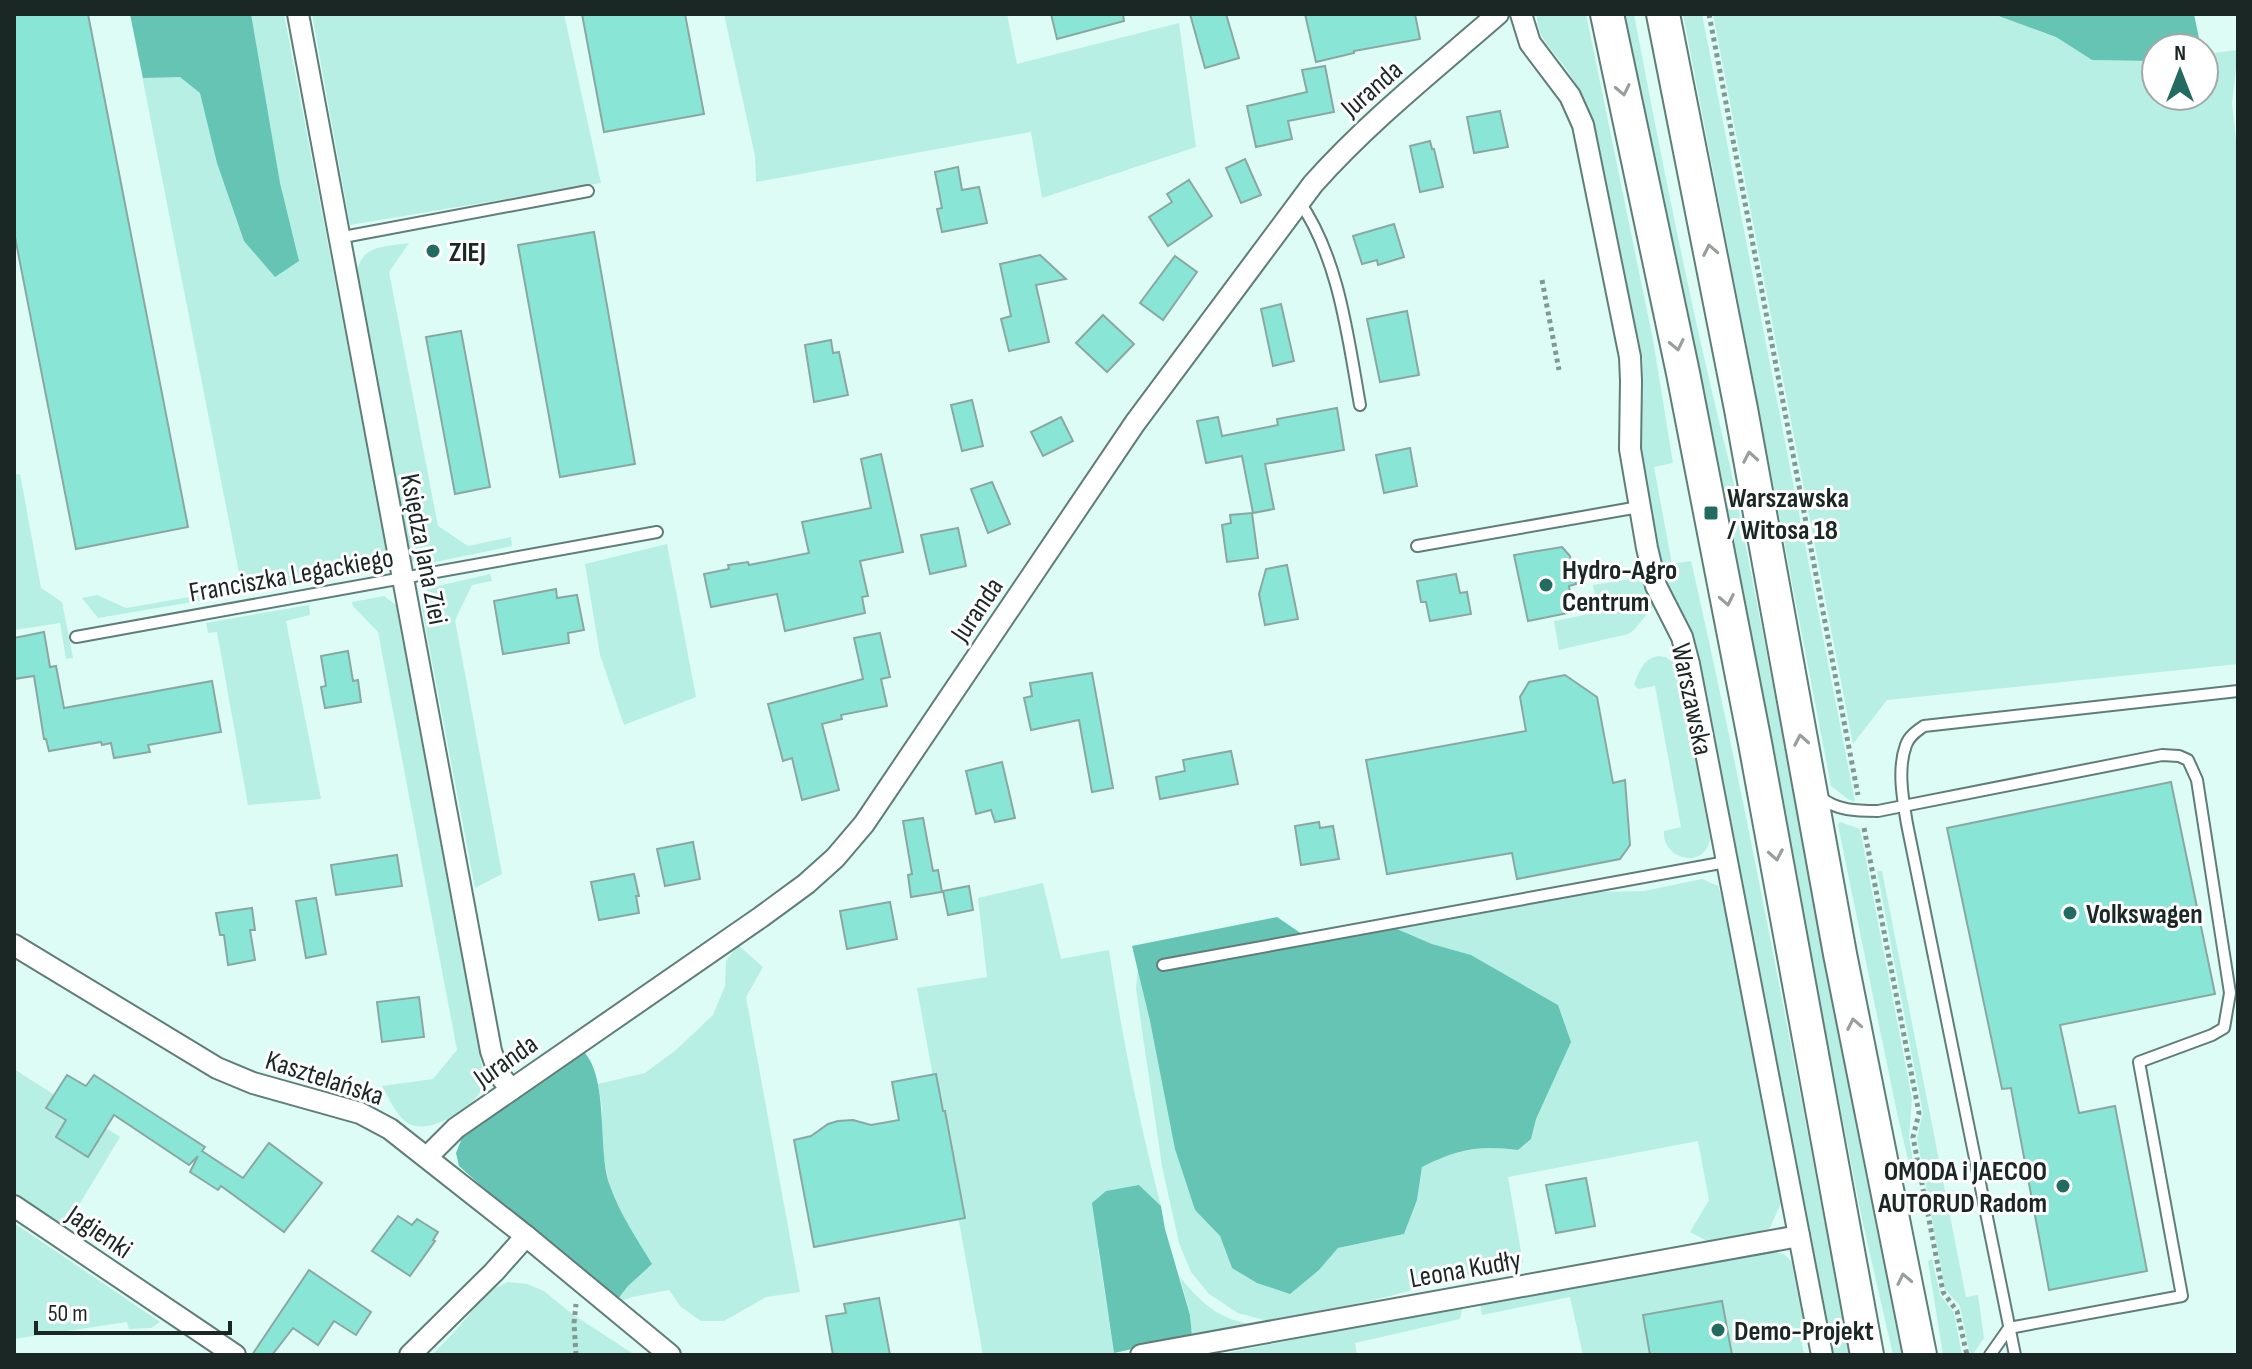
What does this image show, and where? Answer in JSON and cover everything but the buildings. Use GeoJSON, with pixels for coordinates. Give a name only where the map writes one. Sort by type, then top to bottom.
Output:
{"type":"FeatureCollection","features":[{"type":"Feature","properties":{"kind":"main road","name":"Warszawska"},"geometry":{"type":"LineString","coordinates":[[1607,14],[1683,373],[1755,743],[1867,1355]]}},
{"type":"Feature","properties":{"kind":"main road"},"geometry":{"type":"LineString","coordinates":[[1663,14],[1738,394],[1886,1192],[1920,1355]]}},
{"type":"Feature","properties":{"kind":"street","name":"Księdza Jana Ziei"},"geometry":{"type":"LineString","coordinates":[[298,14],[491,1051],[499,1074],[511,1090]]}},
{"type":"Feature","properties":{"kind":"street","name":"Juranda"},"geometry":{"type":"LineString","coordinates":[[427,1157],[456,1128],[761,917],[835,858],[864,824],[1135,423],[1299,201],[1341,153],[1498,14]]}},
{"type":"Feature","properties":{"kind":"street","name":"Warszawska"},"geometry":{"type":"LineString","coordinates":[[1521,14],[1530,43],[1578,109],[1586,137],[1630,357],[1630,449],[1639,507],[1654,577],[1685,648],[1822,1355]]}},
{"type":"Feature","properties":{"kind":"street","name":"Kasztelańska"},"geometry":{"type":"LineString","coordinates":[[14,945],[217,1068],[253,1083],[360,1113],[390,1129],[670,1355]]}},
{"type":"Feature","properties":{"kind":"street","name":"Jagienki"},"geometry":{"type":"LineString","coordinates":[[14,1206],[235,1355]]}},
{"type":"Feature","properties":{"kind":"street"},"geometry":{"type":"LineString","coordinates":[[410,1355],[526,1236]]}},
{"type":"Feature","properties":{"kind":"street","name":"Leona Kudły"},"geometry":{"type":"LineString","coordinates":[[1141,1355],[1799,1236]]}},
{"type":"Feature","properties":{"kind":"lane"},"geometry":{"type":"LineString","coordinates":[[338,238],[588,191]]}},
{"type":"Feature","properties":{"kind":"lane"},"geometry":{"type":"LineString","coordinates":[[1299,201],[1314,223],[1325,250],[1346,328],[1360,405]]}},
{"type":"Feature","properties":{"kind":"lane"},"geometry":{"type":"LineString","coordinates":[[1417,546],[1639,507]]}},
{"type":"Feature","properties":{"kind":"lane","name":"Franciszka Legackiego"},"geometry":{"type":"LineString","coordinates":[[76,637],[657,532]]}},
{"type":"Feature","properties":{"kind":"lane"},"geometry":{"type":"LineString","coordinates":[[2015,1355],[1904,806],[1906,744],[1924,726],[2238,691]]}},
{"type":"Feature","properties":{"kind":"lane"},"geometry":{"type":"LineString","coordinates":[[1809,786],[1836,806],[1861,811],[1904,806],[2162,755],[2188,760],[2197,780],[2230,993],[2228,1013],[2224,1028],[2212,1035],[2139,1062],[2182,1296],[2009,1328],[1990,1355]]}},
{"type":"Feature","properties":{"kind":"lane"},"geometry":{"type":"LineString","coordinates":[[1163,965],[1726,862]]}},
{"type":"Feature","properties":{"kind":"path"},"geometry":{"type":"LineString","coordinates":[[1709,14],[1919,1113],[1913,1137],[1943,1292],[1957,1311],[1967,1355]]}},
{"type":"Feature","properties":{"kind":"path"},"geometry":{"type":"LineString","coordinates":[[1542,280],[1559,370]]}},
{"type":"Feature","properties":{"kind":"path"},"geometry":{"type":"LineString","coordinates":[[576,1355],[574,1309],[586,1286]]}},
{"type":"Feature","properties":{"kind":"green space"},"geometry":{"type":"Polygon","coordinates":[[[130,14],[284,14],[389,564],[381,570],[98,618],[82,598],[97,595],[126,608],[242,588],[130,14]]]}},
{"type":"Feature","properties":{"kind":"green space"},"geometry":{"type":"Polygon","coordinates":[[[130,14],[251,14],[280,183],[299,261],[275,277],[244,241],[217,163],[200,93],[180,77],[143,78],[130,14]]]}},
{"type":"Feature","properties":{"kind":"green space"},"geometry":{"type":"Polygon","coordinates":[[[312,14],[564,14],[601,183],[350,225],[312,14]]]}},
{"type":"Feature","properties":{"kind":"green space"},"geometry":{"type":"Polygon","coordinates":[[[724,14],[1007,14],[1017,64],[1179,23],[1196,147],[1042,198],[1031,132],[756,182],[755,156],[724,14]]]}},
{"type":"Feature","properties":{"kind":"green space"},"geometry":{"type":"Polygon","coordinates":[[[1537,14],[1586,14],[1653,340],[1673,463],[1654,467],[1672,564],[1691,561],[1754,858],[1850,1355],[1832,1355],[1697,657],[1661,570],[1641,461],[1643,361],[1591,116],[1570,75],[1539,30],[1537,14]]]}},
{"type":"Feature","properties":{"kind":"green space"},"geometry":{"type":"Polygon","coordinates":[[[1624,14],[1634,14],[1679,243],[1731,470],[1903,1355],[1893,1355],[1862,1219],[1624,14]]]}},
{"type":"Feature","properties":{"kind":"green space"},"geometry":{"type":"Polygon","coordinates":[[[1683,14],[1702,14],[1855,802],[1831,786],[1683,14]]]}},
{"type":"Feature","properties":{"kind":"green space"},"geometry":{"type":"Polygon","coordinates":[[[1713,14],[1992,14],[2056,37],[2092,60],[2140,61],[2140,112],[2220,112],[2220,52],[2238,50],[2232,103],[2238,159],[2238,664],[1887,700],[1853,744],[1713,14]]]}},
{"type":"Feature","properties":{"kind":"green space"},"geometry":{"type":"Polygon","coordinates":[[[1993,14],[2194,14],[2198,32],[2140,32],[2140,61],[2092,60],[2056,37],[1993,14]]]}},
{"type":"Feature","properties":{"kind":"green space"},"geometry":{"type":"Polygon","coordinates":[[[409,243],[389,272],[438,526],[468,546],[511,537],[512,546],[421,565],[410,560],[357,273],[359,264],[369,252],[409,243]]]}},
{"type":"Feature","properties":{"kind":"green space"},"geometry":{"type":"Polygon","coordinates":[[[20,474],[41,588],[62,602],[73,658],[66,659],[60,623],[14,630],[14,475],[20,474]]]}},
{"type":"Feature","properties":{"kind":"green space"},"geometry":{"type":"Polygon","coordinates":[[[667,544],[696,697],[624,725],[600,655],[585,564],[667,544]]]}},
{"type":"Feature","properties":{"kind":"green space"},"geometry":{"type":"Polygon","coordinates":[[[490,574],[492,581],[472,585],[455,620],[502,874],[475,888],[422,609],[422,595],[429,588],[490,574]]]}},
{"type":"Feature","properties":{"kind":"green space"},"geometry":{"type":"Polygon","coordinates":[[[1630,579],[1643,583],[1655,604],[1634,630],[1559,650],[1554,621],[1599,612],[1593,585],[1630,579]]]}},
{"type":"Feature","properties":{"kind":"green space"},"geometry":{"type":"Polygon","coordinates":[[[384,596],[396,605],[483,1072],[483,1085],[479,1093],[464,1109],[442,1121],[421,1126],[412,1125],[402,1118],[382,1086],[433,1079],[457,1050],[378,632],[352,602],[384,596]]]}},
{"type":"Feature","properties":{"kind":"green space"},"geometry":{"type":"Polygon","coordinates":[[[309,605],[310,615],[286,621],[321,799],[248,805],[217,632],[208,633],[206,623],[309,605]]]}},
{"type":"Feature","properties":{"kind":"green space"},"geometry":{"type":"Polygon","coordinates":[[[1658,656],[1666,657],[1678,666],[1710,838],[1707,848],[1693,858],[1676,854],[1665,841],[1664,831],[1681,827],[1655,686],[1638,689],[1634,684],[1645,663],[1658,656]]]}},
{"type":"Feature","properties":{"kind":"green space"},"geometry":{"type":"Polygon","coordinates":[[[1840,822],[1860,829],[1912,1099],[1909,1137],[1914,1167],[1910,1168],[1838,825],[1840,822]]]}},
{"type":"Feature","properties":{"kind":"green space"},"geometry":{"type":"Polygon","coordinates":[[[1877,871],[1882,871],[1966,1297],[1978,1295],[1984,1338],[1972,1355],[1960,1306],[1945,1289],[1917,1138],[1923,1113],[1877,871]]]}},
{"type":"Feature","properties":{"kind":"green space"},"geometry":{"type":"Polygon","coordinates":[[[1702,879],[1718,886],[1723,900],[1781,1203],[1770,1228],[1709,1242],[1690,1232],[1709,1200],[1698,1141],[1508,1177],[1523,1263],[1496,1267],[1298,1317],[1268,1321],[1238,1313],[1209,1294],[1191,1272],[1179,1243],[1162,1166],[1136,989],[1138,969],[1195,1210],[1220,1236],[1232,1268],[1319,1270],[1338,1248],[1404,1234],[1417,1200],[1422,1167],[1469,1150],[1518,1150],[1531,1139],[1558,1005],[1471,955],[1432,944],[1383,923],[1597,892],[1644,891],[1702,879]]]}},
{"type":"Feature","properties":{"kind":"green space"},"geometry":{"type":"Polygon","coordinates":[[[1043,883],[1061,959],[1109,950],[1145,1142],[1161,1206],[1139,1185],[1098,1249],[1114,1353],[983,1355],[917,988],[987,977],[978,898],[1043,883]]]}},
{"type":"Feature","properties":{"kind":"green space"},"geometry":{"type":"Polygon","coordinates":[[[1277,917],[1302,934],[1348,931],[1383,923],[1432,944],[1471,955],[1558,1005],[1571,1042],[1536,1119],[1531,1139],[1518,1150],[1469,1150],[1422,1167],[1417,1200],[1404,1234],[1338,1248],[1319,1270],[1290,1294],[1257,1283],[1232,1268],[1220,1236],[1195,1210],[1175,1149],[1132,946],[1277,917]]]}},
{"type":"Feature","properties":{"kind":"green space"},"geometry":{"type":"Polygon","coordinates":[[[738,945],[763,967],[746,997],[800,1292],[766,1297],[724,1321],[701,1321],[681,1307],[669,1290],[614,1304],[628,1286],[625,1220],[609,1185],[602,1146],[602,1107],[598,1084],[645,1073],[676,1050],[713,1015],[725,986],[726,961],[738,945]]]}},
{"type":"Feature","properties":{"kind":"green space"},"geometry":{"type":"Polygon","coordinates":[[[580,1048],[590,1060],[596,1075],[610,1186],[652,1264],[614,1304],[459,1166],[456,1153],[462,1138],[580,1048]]]}},
{"type":"Feature","properties":{"kind":"green space"},"geometry":{"type":"Polygon","coordinates":[[[14,1069],[120,1137],[65,1228],[14,1194],[14,1069]]]}},
{"type":"Feature","properties":{"kind":"green space"},"geometry":{"type":"Polygon","coordinates":[[[1139,1185],[1161,1206],[1190,1315],[1192,1336],[1114,1353],[1092,1203],[1106,1191],[1139,1185]]]}},
{"type":"Feature","properties":{"kind":"green space"},"geometry":{"type":"Polygon","coordinates":[[[14,1223],[160,1322],[151,1328],[129,1329],[127,1322],[14,1339],[14,1223]]]}},
{"type":"Feature","properties":{"kind":"green space"},"geometry":{"type":"Polygon","coordinates":[[[1767,1251],[1784,1254],[1792,1262],[1808,1335],[1802,1344],[1804,1355],[1583,1355],[1570,1297],[1482,1315],[1480,1302],[1767,1251]]]}},
{"type":"Feature","properties":{"kind":"green space"},"geometry":{"type":"Polygon","coordinates":[[[1932,1259],[1940,1295],[1954,1313],[1962,1355],[1943,1355],[1928,1261],[1932,1259]]]}},
{"type":"Feature","properties":{"kind":"green space"},"geometry":{"type":"Polygon","coordinates":[[[1180,1277],[1210,1307],[1248,1324],[1192,1336],[1180,1277]]]}},
{"type":"Feature","properties":{"kind":"green space"},"geometry":{"type":"Polygon","coordinates":[[[508,1282],[527,1284],[544,1291],[572,1314],[635,1355],[432,1355],[489,1291],[508,1282]]]}},
{"type":"Feature","properties":{"kind":"green space"},"geometry":{"type":"Polygon","coordinates":[[[1463,1305],[1460,1319],[1355,1343],[1357,1355],[1218,1355],[1463,1305]]]}},
{"type":"Feature","properties":{"kind":"place","name":"ZIEJ"},"geometry":{"type":"Point","coordinates":[433,251]}},
{"type":"Feature","properties":{"kind":"place","name":"Warszawska / Witosa 18"},"geometry":{"type":"Point","coordinates":[1711,513]}},
{"type":"Feature","properties":{"kind":"place","name":"Hydro-Agro Centrum"},"geometry":{"type":"Point","coordinates":[1546,585]}},
{"type":"Feature","properties":{"kind":"place","name":"Volkswagen"},"geometry":{"type":"Point","coordinates":[2070,913]}},
{"type":"Feature","properties":{"kind":"place","name":"OMODA i JAECOO AUTORUD Radom"},"geometry":{"type":"Point","coordinates":[2063,1186]}},
{"type":"Feature","properties":{"kind":"place","name":"Demo-Projekt"},"geometry":{"type":"Point","coordinates":[1718,1330]}}]}
